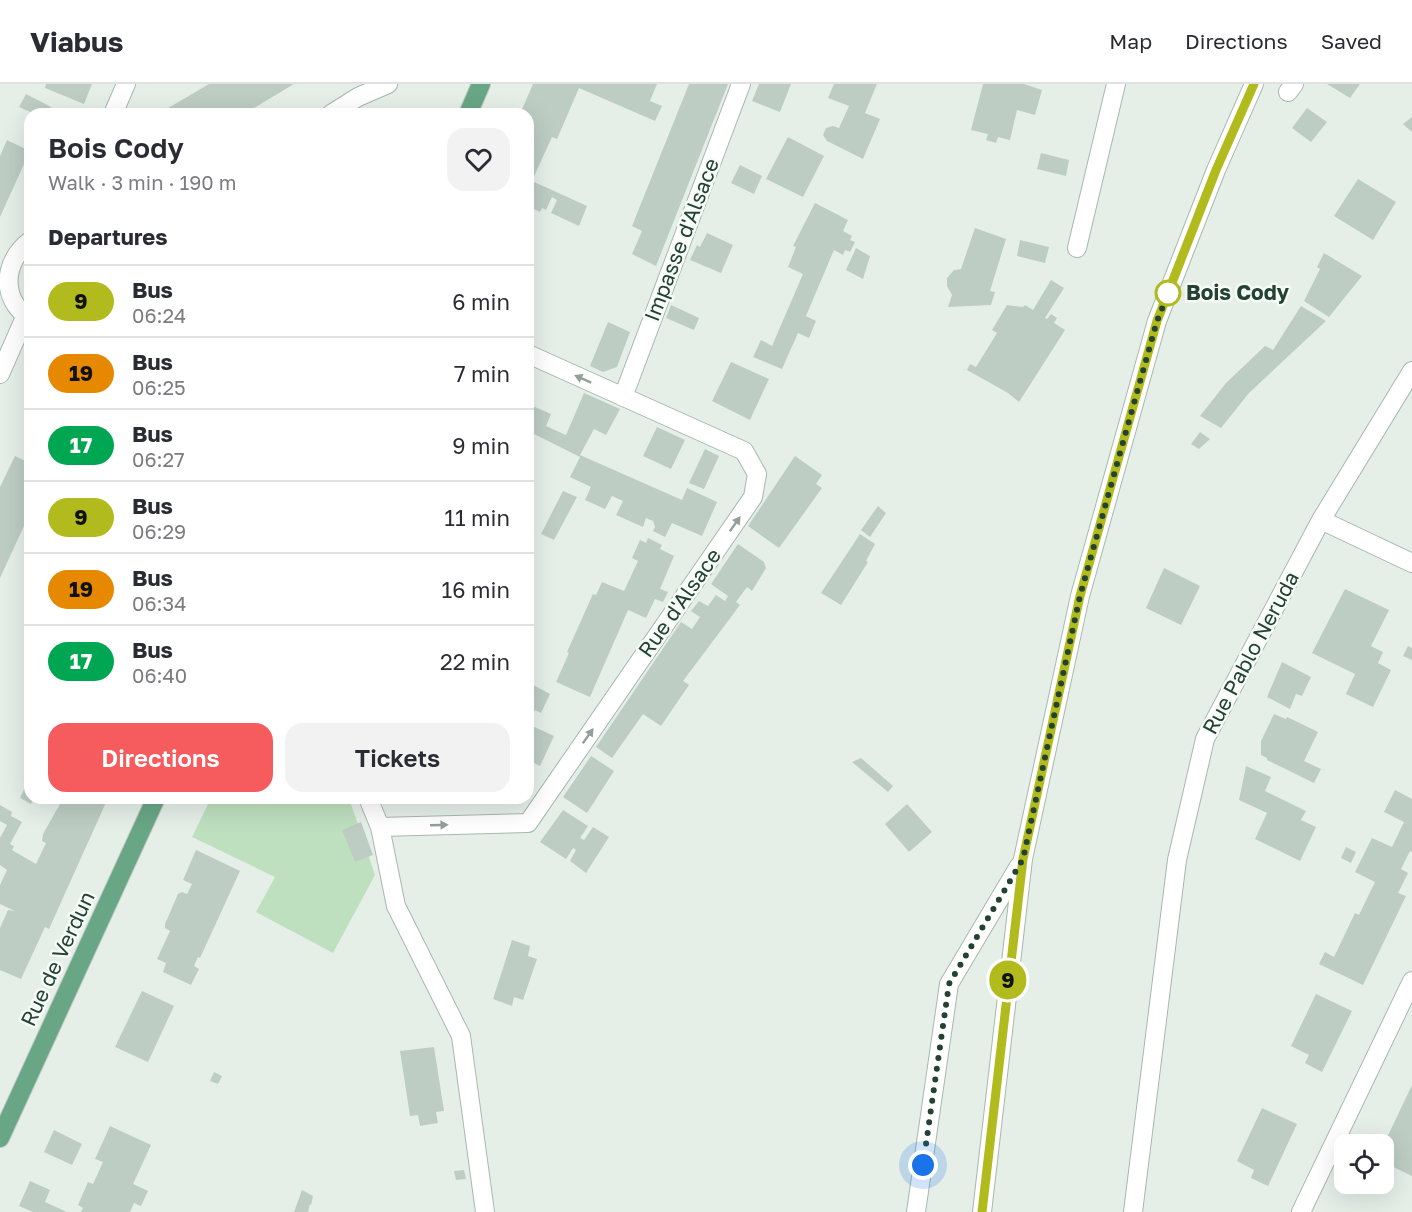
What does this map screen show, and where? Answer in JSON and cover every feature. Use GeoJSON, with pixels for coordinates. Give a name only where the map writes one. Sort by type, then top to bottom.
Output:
{"type":"FeatureCollection","features":[{"type":"Feature","properties":{"kind":"main road"},"geometry":{"type":"LineString","coordinates":[[471,108],[482,84]]}},
{"type":"Feature","properties":{"kind":"main road","name":"Rue de Verdun"},"geometry":{"type":"LineString","coordinates":[[0,1138],[153,804]]}},
{"type":"Feature","properties":{"kind":"street"},"geometry":{"type":"LineString","coordinates":[[116,108],[126,84]]}},
{"type":"Feature","properties":{"kind":"street"},"geometry":{"type":"LineString","coordinates":[[340,108],[388,84]]}},
{"type":"Feature","properties":{"kind":"street","name":"Impasse d'Alsace"},"geometry":{"type":"LineString","coordinates":[[623,397],[741,84]]}},
{"type":"Feature","properties":{"kind":"street"},"geometry":{"type":"LineString","coordinates":[[1077,248],[1116,84]]}},
{"type":"Feature","properties":{"kind":"street"},"geometry":{"type":"LineString","coordinates":[[982,1212],[1023,859],[1080,596],[1157,321],[1216,170],[1254,84]]}},
{"type":"Feature","properties":{"kind":"street"},"geometry":{"type":"LineString","coordinates":[[24,245],[4,272],[13,301],[24,312]]}},
{"type":"Feature","properties":{"kind":"street"},"geometry":{"type":"LineString","coordinates":[[0,374],[24,324]]}},
{"type":"Feature","properties":{"kind":"street","name":"Rue d'Alsace"},"geometry":{"type":"LineString","coordinates":[[380,827],[528,823],[753,497],[757,474],[744,452],[534,357]]}},
{"type":"Feature","properties":{"kind":"street","name":"Rue Pablo Neruda"},"geometry":{"type":"LineString","coordinates":[[1133,1212],[1177,860],[1205,739],[1321,520],[1412,371]]}},
{"type":"Feature","properties":{"kind":"street"},"geometry":{"type":"LineString","coordinates":[[1321,520],[1412,563]]}},
{"type":"Feature","properties":{"kind":"street"},"geometry":{"type":"LineString","coordinates":[[370,804],[380,827],[396,906],[461,1036],[485,1212]]}},
{"type":"Feature","properties":{"kind":"street"},"geometry":{"type":"LineString","coordinates":[[916,1212],[949,984],[1023,859]]}},
{"type":"Feature","properties":{"kind":"street"},"geometry":{"type":"LineString","coordinates":[[1301,1212],[1412,981]]}},
{"type":"Feature","properties":{"kind":"green space"},"geometry":{"type":"Polygon","coordinates":[[[208,804],[351,804],[375,875],[333,953],[256,912],[275,877],[192,837],[208,804]]]}},
{"type":"Feature","properties":{"kind":"building"},"geometry":{"type":"Polygon","coordinates":[[[46,84],[92,84],[84,104],[45,88],[46,84]]]}},
{"type":"Feature","properties":{"kind":"building"},"geometry":{"type":"Polygon","coordinates":[[[209,84],[294,84],[254,108],[168,108],[209,84]]]}},
{"type":"Feature","properties":{"kind":"building"},"geometry":{"type":"Polygon","coordinates":[[[533,84],[657,84],[650,101],[662,106],[655,121],[579,88],[557,139],[552,137],[534,177],[534,108],[523,108],[533,84]]]}},
{"type":"Feature","properties":{"kind":"building"},"geometry":{"type":"Polygon","coordinates":[[[689,84],[728,84],[656,266],[632,254],[642,231],[632,226],[689,84]]]}},
{"type":"Feature","properties":{"kind":"building"},"geometry":{"type":"Polygon","coordinates":[[[759,84],[791,84],[780,112],[752,101],[759,84]]]}},
{"type":"Feature","properties":{"kind":"building"},"geometry":{"type":"Polygon","coordinates":[[[834,84],[877,84],[865,113],[880,119],[863,159],[827,141],[823,135],[826,128],[833,126],[839,128],[849,106],[828,98],[834,84]]]}},
{"type":"Feature","properties":{"kind":"building"},"geometry":{"type":"Polygon","coordinates":[[[983,84],[1024,84],[1042,90],[1035,115],[1017,110],[1010,140],[998,137],[996,143],[986,140],[988,134],[971,130],[983,84]]]}},
{"type":"Feature","properties":{"kind":"building"},"geometry":{"type":"Polygon","coordinates":[[[1327,84],[1360,84],[1350,98],[1327,84]]]}},
{"type":"Feature","properties":{"kind":"building"},"geometry":{"type":"Polygon","coordinates":[[[26,94],[51,107],[24,109],[19,107],[26,94]]]}},
{"type":"Feature","properties":{"kind":"building"},"geometry":{"type":"Polygon","coordinates":[[[1307,108],[1327,122],[1311,142],[1292,128],[1307,108]]]}},
{"type":"Feature","properties":{"kind":"building"},"geometry":{"type":"Polygon","coordinates":[[[1412,117],[1412,132],[1403,124],[1412,117]]]}},
{"type":"Feature","properties":{"kind":"building"},"geometry":{"type":"Polygon","coordinates":[[[788,137],[824,156],[803,197],[766,179],[788,137]]]}},
{"type":"Feature","properties":{"kind":"building"},"geometry":{"type":"Polygon","coordinates":[[[7,140],[24,148],[24,164],[0,217],[0,156],[7,140]]]}},
{"type":"Feature","properties":{"kind":"building"},"geometry":{"type":"Polygon","coordinates":[[[1041,153],[1069,160],[1066,176],[1037,169],[1041,153]]]}},
{"type":"Feature","properties":{"kind":"building"},"geometry":{"type":"Polygon","coordinates":[[[740,165],[762,176],[754,194],[731,183],[740,165]]]}},
{"type":"Feature","properties":{"kind":"building"},"geometry":{"type":"Polygon","coordinates":[[[1358,179],[1396,202],[1373,240],[1334,216],[1358,179]]]}},
{"type":"Feature","properties":{"kind":"building"},"geometry":{"type":"Polygon","coordinates":[[[534,182],[587,206],[579,226],[551,213],[557,200],[552,197],[546,210],[542,208],[540,212],[534,209],[534,182]]]}},
{"type":"Feature","properties":{"kind":"building"},"geometry":{"type":"Polygon","coordinates":[[[815,203],[848,220],[843,231],[852,236],[850,240],[855,242],[850,252],[845,250],[843,255],[834,250],[806,316],[816,321],[809,338],[798,333],[782,369],[753,357],[761,340],[772,346],[803,274],[788,267],[796,247],[793,246],[815,203]]]}},
{"type":"Feature","properties":{"kind":"building"},"geometry":{"type":"Polygon","coordinates":[[[975,228],[1006,239],[990,291],[995,292],[991,305],[948,307],[952,295],[947,286],[947,278],[954,270],[961,269],[975,228]]]}},
{"type":"Feature","properties":{"kind":"building"},"geometry":{"type":"Polygon","coordinates":[[[707,233],[733,245],[721,273],[690,260],[697,245],[700,247],[707,233]]]}},
{"type":"Feature","properties":{"kind":"building"},"geometry":{"type":"Polygon","coordinates":[[[1020,240],[1049,247],[1045,263],[1017,256],[1020,240]]]}},
{"type":"Feature","properties":{"kind":"building"},"geometry":{"type":"Polygon","coordinates":[[[856,248],[870,256],[863,279],[846,270],[856,248]]]}},
{"type":"Feature","properties":{"kind":"building"},"geometry":{"type":"Polygon","coordinates":[[[1324,253],[1362,276],[1329,317],[1304,301],[1320,269],[1317,267],[1324,253]]]}},
{"type":"Feature","properties":{"kind":"building"},"geometry":{"type":"Polygon","coordinates":[[[1051,280],[1064,288],[1045,318],[1047,319],[1051,314],[1057,318],[1054,323],[1065,330],[1019,402],[1008,393],[967,370],[970,364],[976,367],[997,333],[992,330],[1007,305],[1023,307],[1025,305],[1033,310],[1051,280]]]}},
{"type":"Feature","properties":{"kind":"building"},"geometry":{"type":"Polygon","coordinates":[[[671,305],[699,318],[694,330],[666,318],[671,305]]]}},
{"type":"Feature","properties":{"kind":"building"},"geometry":{"type":"Polygon","coordinates":[[[1301,306],[1326,321],[1249,393],[1221,428],[1200,416],[1226,383],[1265,346],[1273,350],[1301,306]]]}},
{"type":"Feature","properties":{"kind":"building"},"geometry":{"type":"Polygon","coordinates":[[[608,322],[630,332],[617,367],[603,372],[590,366],[608,322]]]}},
{"type":"Feature","properties":{"kind":"building"},"geometry":{"type":"Polygon","coordinates":[[[731,362],[769,379],[750,420],[712,401],[731,362]]]}},
{"type":"Feature","properties":{"kind":"building"},"geometry":{"type":"Polygon","coordinates":[[[584,393],[620,409],[606,435],[594,429],[580,455],[682,500],[687,488],[717,502],[702,536],[672,523],[665,537],[653,531],[655,527],[653,521],[646,518],[643,527],[616,515],[623,501],[612,496],[605,509],[585,500],[591,487],[570,477],[580,457],[534,434],[534,407],[551,414],[546,426],[566,435],[584,393]]]}},
{"type":"Feature","properties":{"kind":"building"},"geometry":{"type":"Polygon","coordinates":[[[657,427],[685,440],[671,469],[643,456],[657,427]]]}},
{"type":"Feature","properties":{"kind":"building"},"geometry":{"type":"Polygon","coordinates":[[[1200,432],[1210,439],[1199,449],[1191,444],[1200,432]]]}},
{"type":"Feature","properties":{"kind":"building"},"geometry":{"type":"Polygon","coordinates":[[[705,449],[719,456],[704,489],[689,483],[705,449]]]}},
{"type":"Feature","properties":{"kind":"building"},"geometry":{"type":"Polygon","coordinates":[[[15,456],[24,460],[24,526],[0,578],[0,487],[15,456]]]}},
{"type":"Feature","properties":{"kind":"building"},"geometry":{"type":"Polygon","coordinates":[[[795,456],[822,475],[816,484],[822,488],[779,548],[748,526],[795,456]]]}},
{"type":"Feature","properties":{"kind":"building"},"geometry":{"type":"Polygon","coordinates":[[[563,491],[577,497],[554,540],[541,534],[563,491]]]}},
{"type":"Feature","properties":{"kind":"building"},"geometry":{"type":"Polygon","coordinates":[[[878,506],[886,513],[870,537],[861,530],[878,506]]]}},
{"type":"Feature","properties":{"kind":"building"},"geometry":{"type":"Polygon","coordinates":[[[860,534],[875,544],[866,561],[868,562],[841,605],[821,593],[860,534]]]}},
{"type":"Feature","properties":{"kind":"building"},"geometry":{"type":"Polygon","coordinates":[[[648,538],[662,545],[660,549],[674,556],[660,589],[668,592],[663,602],[655,599],[646,618],[628,610],[590,697],[556,682],[593,594],[596,595],[602,582],[624,591],[638,561],[632,558],[640,540],[646,543],[648,538]]]}},
{"type":"Feature","properties":{"kind":"building"},"geometry":{"type":"Polygon","coordinates":[[[738,544],[764,562],[766,568],[752,591],[747,587],[736,602],[740,605],[683,681],[689,685],[661,726],[643,714],[612,758],[596,747],[681,622],[692,629],[700,617],[691,611],[699,601],[708,606],[716,595],[725,601],[728,596],[711,584],[738,544]]]}},
{"type":"Feature","properties":{"kind":"building"},"geometry":{"type":"Polygon","coordinates":[[[1164,568],[1200,586],[1181,625],[1146,608],[1164,568]]]}},
{"type":"Feature","properties":{"kind":"building"},"geometry":{"type":"Polygon","coordinates":[[[1345,589],[1389,610],[1371,646],[1383,652],[1378,663],[1391,670],[1373,707],[1346,694],[1355,674],[1312,653],[1345,589]]]}},
{"type":"Feature","properties":{"kind":"building"},"geometry":{"type":"Polygon","coordinates":[[[1408,646],[1412,648],[1412,660],[1403,656],[1408,646]]]}},
{"type":"Feature","properties":{"kind":"building"},"geometry":{"type":"Polygon","coordinates":[[[1282,662],[1311,677],[1302,696],[1296,694],[1290,709],[1267,697],[1282,662]]]}},
{"type":"Feature","properties":{"kind":"building"},"geometry":{"type":"Polygon","coordinates":[[[534,685],[550,694],[541,713],[535,710],[534,712],[534,685]]]}},
{"type":"Feature","properties":{"kind":"building"},"geometry":{"type":"Polygon","coordinates":[[[1274,714],[1286,719],[1287,717],[1318,732],[1304,761],[1321,769],[1314,783],[1261,755],[1261,741],[1274,714]]]}},
{"type":"Feature","properties":{"kind":"building"},"geometry":{"type":"Polygon","coordinates":[[[534,727],[554,736],[540,766],[534,763],[534,727]]]}},
{"type":"Feature","properties":{"kind":"building"},"geometry":{"type":"Polygon","coordinates":[[[591,756],[614,771],[587,813],[563,797],[591,756]]]}},
{"type":"Feature","properties":{"kind":"building"},"geometry":{"type":"Polygon","coordinates":[[[861,758],[893,786],[888,792],[852,762],[861,758]]]}},
{"type":"Feature","properties":{"kind":"building"},"geometry":{"type":"Polygon","coordinates":[[[1246,766],[1271,777],[1265,791],[1306,811],[1301,820],[1316,827],[1300,861],[1255,839],[1267,813],[1239,800],[1246,766]]]}},
{"type":"Feature","properties":{"kind":"building"},"geometry":{"type":"Polygon","coordinates":[[[1395,790],[1412,799],[1412,852],[1410,851],[1401,869],[1408,873],[1398,893],[1406,896],[1363,985],[1319,964],[1325,952],[1334,957],[1355,913],[1359,915],[1375,882],[1355,872],[1372,838],[1392,847],[1404,822],[1384,812],[1395,790]]]}},
{"type":"Feature","properties":{"kind":"building"},"geometry":{"type":"Polygon","coordinates":[[[60,804],[105,804],[49,929],[45,927],[21,979],[0,970],[0,928],[8,910],[15,911],[0,904],[0,885],[7,870],[0,865],[0,838],[7,825],[0,821],[0,805],[12,812],[11,816],[22,822],[10,844],[14,846],[12,850],[36,864],[46,843],[42,841],[43,834],[60,804]]]}},
{"type":"Feature","properties":{"kind":"building"},"geometry":{"type":"Polygon","coordinates":[[[907,804],[932,832],[909,852],[885,824],[907,804]]]}},
{"type":"Feature","properties":{"kind":"building"},"geometry":{"type":"Polygon","coordinates":[[[563,810],[588,826],[580,838],[584,840],[593,827],[609,837],[586,873],[570,861],[576,850],[573,848],[566,859],[540,842],[563,810]]]}},
{"type":"Feature","properties":{"kind":"building"},"geometry":{"type":"Polygon","coordinates":[[[361,822],[373,855],[355,862],[342,830],[361,822]]]}},
{"type":"Feature","properties":{"kind":"building"},"geometry":{"type":"Polygon","coordinates":[[[1346,847],[1356,852],[1351,863],[1341,858],[1346,847]]]}},
{"type":"Feature","properties":{"kind":"building"},"geometry":{"type":"Polygon","coordinates":[[[196,850],[240,871],[200,958],[198,957],[194,966],[199,969],[191,985],[163,972],[166,963],[157,959],[170,931],[165,928],[165,924],[178,894],[182,892],[187,894],[192,884],[183,880],[196,850]]]}},
{"type":"Feature","properties":{"kind":"building"},"geometry":{"type":"Polygon","coordinates":[[[512,940],[530,946],[528,956],[537,959],[523,1000],[514,997],[512,1006],[493,999],[512,940]]]}},
{"type":"Feature","properties":{"kind":"building"},"geometry":{"type":"Polygon","coordinates":[[[142,991],[174,1006],[148,1062],[115,1047],[142,991]]]}},
{"type":"Feature","properties":{"kind":"building"},"geometry":{"type":"Polygon","coordinates":[[[1316,994],[1352,1011],[1322,1072],[1305,1063],[1309,1055],[1291,1046],[1316,994]]]}},
{"type":"Feature","properties":{"kind":"building"},"geometry":{"type":"Polygon","coordinates":[[[434,1047],[444,1111],[436,1112],[438,1123],[420,1126],[418,1115],[410,1116],[400,1051],[434,1047]]]}},
{"type":"Feature","properties":{"kind":"building"},"geometry":{"type":"Polygon","coordinates":[[[214,1072],[222,1076],[218,1084],[210,1081],[214,1072]]]}},
{"type":"Feature","properties":{"kind":"building"},"geometry":{"type":"Polygon","coordinates":[[[1412,1085],[1412,1176],[1394,1167],[1394,1134],[1389,1134],[1412,1085]]]}},
{"type":"Feature","properties":{"kind":"building"},"geometry":{"type":"Polygon","coordinates":[[[1262,1108],[1297,1124],[1268,1186],[1251,1178],[1254,1170],[1237,1161],[1262,1108]]]}},
{"type":"Feature","properties":{"kind":"building"},"geometry":{"type":"Polygon","coordinates":[[[110,1126],[151,1145],[133,1184],[148,1191],[141,1206],[134,1203],[130,1212],[81,1212],[83,1208],[78,1205],[88,1182],[93,1184],[103,1162],[95,1159],[110,1126]]]}},
{"type":"Feature","properties":{"kind":"building"},"geometry":{"type":"Polygon","coordinates":[[[54,1130],[82,1144],[72,1165],[44,1152],[54,1130]]]}},
{"type":"Feature","properties":{"kind":"building"},"geometry":{"type":"Polygon","coordinates":[[[464,1170],[466,1179],[456,1180],[454,1171],[464,1170]]]}},
{"type":"Feature","properties":{"kind":"building"},"geometry":{"type":"Polygon","coordinates":[[[30,1181],[50,1190],[45,1202],[67,1212],[33,1212],[19,1206],[30,1181]]]}},
{"type":"Feature","properties":{"kind":"building"},"geometry":{"type":"Polygon","coordinates":[[[302,1190],[313,1196],[311,1205],[308,1212],[294,1212],[302,1190]]]}},
{"type":"Feature","properties":{"kind":"bus line","name":"9"},"geometry":{"type":"LineString","coordinates":[[982,1212],[1023,859],[1080,596],[1157,321],[1216,170],[1254,84]]}},
{"type":"Feature","properties":{"kind":"place","name":"Bois Cody"},"geometry":{"type":"Point","coordinates":[1168,293]}},
{"type":"Feature","properties":{"kind":"route"},"geometry":{"type":"LineString","coordinates":[[923,1165],[949,984],[1023,859],[1080,596],[1157,321],[1170,289],[1168,293]]}}]}
